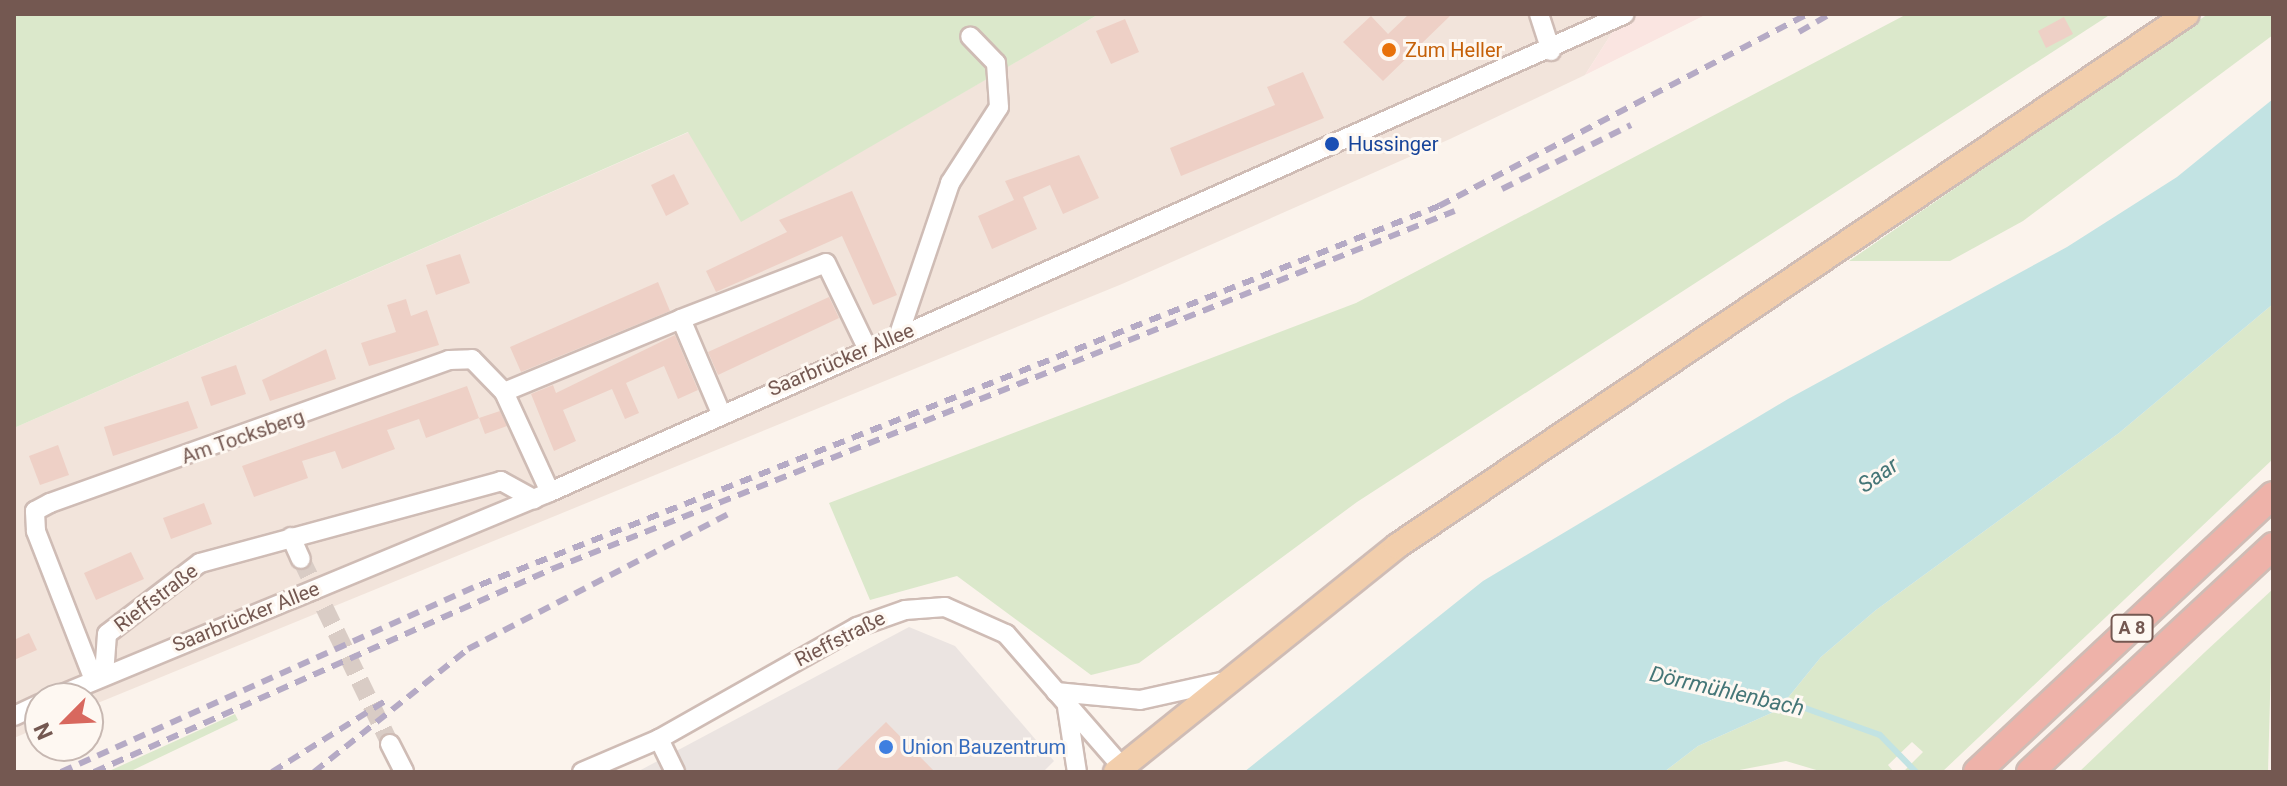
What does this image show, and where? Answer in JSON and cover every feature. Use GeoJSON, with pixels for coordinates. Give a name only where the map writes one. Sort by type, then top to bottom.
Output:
{"type":"FeatureCollection","features":[{"type":"Feature","properties":{"kind":"highway","name":"A 8"},"geometry":{"type":"LineString","coordinates":[[1983,766],[2273,495]]}},
{"type":"Feature","properties":{"kind":"highway","name":"A 8"},"geometry":{"type":"LineString","coordinates":[[2030,772],[2273,546]]}},
{"type":"Feature","properties":{"kind":"main road"},"geometry":{"type":"LineString","coordinates":[[1119,770],[1221,682],[1563,429],[2187,14]]}},
{"type":"Feature","properties":{"kind":"street"},"geometry":{"type":"LineString","coordinates":[[1539,14],[1551,51]]}},
{"type":"Feature","properties":{"kind":"street","name":"Saarbrücker Allee"},"geometry":{"type":"LineString","coordinates":[[90,682],[542,496],[720,411],[898,337],[1551,51],[1625,14]]}},
{"type":"Feature","properties":{"kind":"street"},"geometry":{"type":"LineString","coordinates":[[898,337],[950,183],[999,107],[996,63],[970,36]]}},
{"type":"Feature","properties":{"kind":"street"},"geometry":{"type":"LineString","coordinates":[[504,392],[826,263],[867,348]]}},
{"type":"Feature","properties":{"kind":"street"},"geometry":{"type":"LineString","coordinates":[[681,319],[720,411]]}},
{"type":"Feature","properties":{"kind":"street","name":"Am Tocksberg"},"geometry":{"type":"LineString","coordinates":[[99,678],[69,629],[35,511],[449,360],[472,359],[490,370],[504,392],[542,496]]}},
{"type":"Feature","properties":{"kind":"street","name":"Rieffstraße"},"geometry":{"type":"LineString","coordinates":[[99,678],[107,634],[200,563],[501,481],[542,496]]}},
{"type":"Feature","properties":{"kind":"street"},"geometry":{"type":"LineString","coordinates":[[291,537],[301,559]]}},
{"type":"Feature","properties":{"kind":"street","name":"Rieffstraße"},"geometry":{"type":"LineString","coordinates":[[582,772],[659,739],[857,627],[905,610],[965,612],[1006,634],[1119,770]]}},
{"type":"Feature","properties":{"kind":"street"},"geometry":{"type":"LineString","coordinates":[[1077,772],[1061,698],[1121,701],[1221,682]]}},
{"type":"Feature","properties":{"kind":"street"},"geometry":{"type":"LineString","coordinates":[[659,739],[675,772]]}},
{"type":"Feature","properties":{"kind":"street"},"geometry":{"type":"LineString","coordinates":[[390,744],[404,772]]}},
{"type":"Feature","properties":{"kind":"shaded area"},"geometry":{"type":"Polygon","coordinates":[[[1099,14],[1624,14],[1585,75],[1450,139],[1122,284],[104,700],[104,682],[24,682],[24,734],[14,738],[14,428],[689,132],[741,221],[1099,14]]]}},
{"type":"Feature","properties":{"kind":"shaded area"},"geometry":{"type":"Polygon","coordinates":[[[1624,14],[1707,14],[1585,75],[1624,14]]]}},
{"type":"Feature","properties":{"kind":"shaded area"},"geometry":{"type":"Polygon","coordinates":[[[909,627],[955,646],[1054,761],[1043,772],[637,772],[909,627]]]}},
{"type":"Feature","properties":{"kind":"green space"},"geometry":{"type":"Polygon","coordinates":[[[14,14],[1099,14],[741,222],[688,132],[14,428],[14,14]]]}},
{"type":"Feature","properties":{"kind":"green space"},"geometry":{"type":"Polygon","coordinates":[[[1907,14],[2111,14],[1357,502],[1139,663],[1091,675],[957,576],[870,600],[829,503],[1356,303],[1907,14]]]}},
{"type":"Feature","properties":{"kind":"green space"},"geometry":{"type":"Polygon","coordinates":[[[2208,14],[2273,14],[2273,35],[2023,221],[1950,261],[1849,261],[2208,14]]]}},
{"type":"Feature","properties":{"kind":"green space"},"geometry":{"type":"Polygon","coordinates":[[[2273,304],[2273,459],[1942,772],[1903,772],[1923,752],[1912,742],[1888,765],[1894,772],[1823,772],[1786,761],[1729,772],[1664,772],[1698,746],[1778,710],[1821,657],[1876,610],[2119,433],[2273,304]]]}},
{"type":"Feature","properties":{"kind":"green space"},"geometry":{"type":"Polygon","coordinates":[[[2273,589],[2268,772],[2079,772],[2205,652],[2273,589]]]}},
{"type":"Feature","properties":{"kind":"green space"},"geometry":{"type":"Polygon","coordinates":[[[235,714],[238,720],[129,772],[107,772],[235,714]]]}},
{"type":"Feature","properties":{"kind":"water","name":"Saar"},"geometry":{"type":"Polygon","coordinates":[[[2273,99],[2273,304],[2119,433],[1876,610],[1821,657],[1778,710],[1698,746],[1664,772],[1244,772],[1483,581],[1788,399],[2067,247],[2177,177],[2273,99]]]}},
{"type":"Feature","properties":{"kind":"building","name":"Zum Heller"},"geometry":{"type":"Polygon","coordinates":[[[1409,14],[1452,14],[1383,81],[1343,42],[1371,16],[1388,34],[1409,14]]]}},
{"type":"Feature","properties":{"kind":"building"},"geometry":{"type":"Polygon","coordinates":[[[2064,17],[2073,34],[2046,48],[2038,31],[2064,17]]]}},
{"type":"Feature","properties":{"kind":"building"},"geometry":{"type":"Polygon","coordinates":[[[1125,19],[1139,52],[1111,64],[1096,31],[1125,19]]]}},
{"type":"Feature","properties":{"kind":"building"},"geometry":{"type":"Polygon","coordinates":[[[1303,72],[1324,118],[1181,176],[1170,148],[1275,105],[1267,87],[1303,72]]]}},
{"type":"Feature","properties":{"kind":"building"},"geometry":{"type":"Polygon","coordinates":[[[1079,155],[1099,198],[1063,214],[1050,185],[1023,197],[1037,229],[992,249],[978,216],[1014,200],[1005,181],[1079,155]]]}},
{"type":"Feature","properties":{"kind":"building"},"geometry":{"type":"Polygon","coordinates":[[[674,174],[689,204],[666,216],[651,185],[674,174]]]}},
{"type":"Feature","properties":{"kind":"building"},"geometry":{"type":"Polygon","coordinates":[[[852,191],[897,295],[873,305],[842,236],[716,292],[706,271],[787,232],[779,220],[852,191]]]}},
{"type":"Feature","properties":{"kind":"building"},"geometry":{"type":"Polygon","coordinates":[[[460,254],[470,283],[436,295],[426,265],[460,254]]]}},
{"type":"Feature","properties":{"kind":"building"},"geometry":{"type":"Polygon","coordinates":[[[658,282],[670,311],[521,372],[510,347],[658,282]]]}},
{"type":"Feature","properties":{"kind":"building"},"geometry":{"type":"Polygon","coordinates":[[[829,297],[839,318],[718,375],[708,352],[829,297]]]}},
{"type":"Feature","properties":{"kind":"building"},"geometry":{"type":"Polygon","coordinates":[[[406,299],[411,316],[427,310],[439,345],[369,366],[361,343],[396,332],[387,305],[406,299]]]}},
{"type":"Feature","properties":{"kind":"building"},"geometry":{"type":"Polygon","coordinates":[[[675,335],[698,390],[678,399],[664,366],[626,383],[639,413],[625,419],[612,389],[563,410],[576,441],[554,451],[531,394],[553,385],[556,393],[675,335]]]}},
{"type":"Feature","properties":{"kind":"building"},"geometry":{"type":"Polygon","coordinates":[[[326,349],[336,379],[270,401],[262,380],[326,349]]]}},
{"type":"Feature","properties":{"kind":"building"},"geometry":{"type":"Polygon","coordinates":[[[236,365],[246,394],[211,406],[201,377],[236,365]]]}},
{"type":"Feature","properties":{"kind":"building"},"geometry":{"type":"Polygon","coordinates":[[[467,386],[479,418],[426,438],[419,419],[387,430],[395,449],[342,469],[335,451],[302,461],[308,478],[254,497],[242,466],[467,386]]]}},
{"type":"Feature","properties":{"kind":"building"},"geometry":{"type":"Polygon","coordinates":[[[188,401],[198,428],[113,456],[104,427],[188,401]]]}},
{"type":"Feature","properties":{"kind":"building"},"geometry":{"type":"Polygon","coordinates":[[[500,411],[507,426],[485,434],[479,418],[500,411]]]}},
{"type":"Feature","properties":{"kind":"building"},"geometry":{"type":"Polygon","coordinates":[[[58,445],[69,475],[40,485],[29,456],[58,445]]]}},
{"type":"Feature","properties":{"kind":"building"},"geometry":{"type":"Polygon","coordinates":[[[204,503],[212,524],[171,539],[163,518],[204,503]]]}},
{"type":"Feature","properties":{"kind":"building"},"geometry":{"type":"Polygon","coordinates":[[[131,552],[144,579],[96,600],[84,573],[131,552]]]}},
{"type":"Feature","properties":{"kind":"building"},"geometry":{"type":"Polygon","coordinates":[[[29,633],[37,650],[14,660],[14,640],[29,633]]]}},
{"type":"Feature","properties":{"kind":"building","name":"Union Bauzentrum"},"geometry":{"type":"Polygon","coordinates":[[[886,722],[935,772],[835,772],[886,722]]]}},
{"type":"Feature","properties":{"kind":"waterway","name":"Dörrmühlenbach"},"geometry":{"type":"LineString","coordinates":[[1777,698],[1880,735],[1916,772]]}},
{"type":"Feature","properties":{"kind":"tunnel"},"geometry":{"type":"LineString","coordinates":[[301,559],[390,744]]}},
{"type":"Feature","properties":{"kind":"railway"},"geometry":{"type":"LineString","coordinates":[[61,772],[480,585],[1439,206],[1808,14]]}},
{"type":"Feature","properties":{"kind":"railway"},"geometry":{"type":"LineString","coordinates":[[1799,32],[1830,14]]}},
{"type":"Feature","properties":{"kind":"railway"},"geometry":{"type":"LineString","coordinates":[[1502,189],[1631,125]]}},
{"type":"Feature","properties":{"kind":"railway"},"geometry":{"type":"LineString","coordinates":[[94,772],[552,569],[1455,211]]}},
{"type":"Feature","properties":{"kind":"railway"},"geometry":{"type":"LineString","coordinates":[[314,772],[468,649],[734,511]]}},
{"type":"Feature","properties":{"kind":"railway"},"geometry":{"type":"LineString","coordinates":[[272,772],[387,700]]}},
{"type":"Feature","properties":{"kind":"place","name":"Zum Heller"},"geometry":{"type":"Point","coordinates":[1389,50]}},
{"type":"Feature","properties":{"kind":"place","name":"Hussinger"},"geometry":{"type":"Point","coordinates":[1332,144]}},
{"type":"Feature","properties":{"kind":"place","name":"Union Bauzentrum"},"geometry":{"type":"Point","coordinates":[886,747]}}]}
